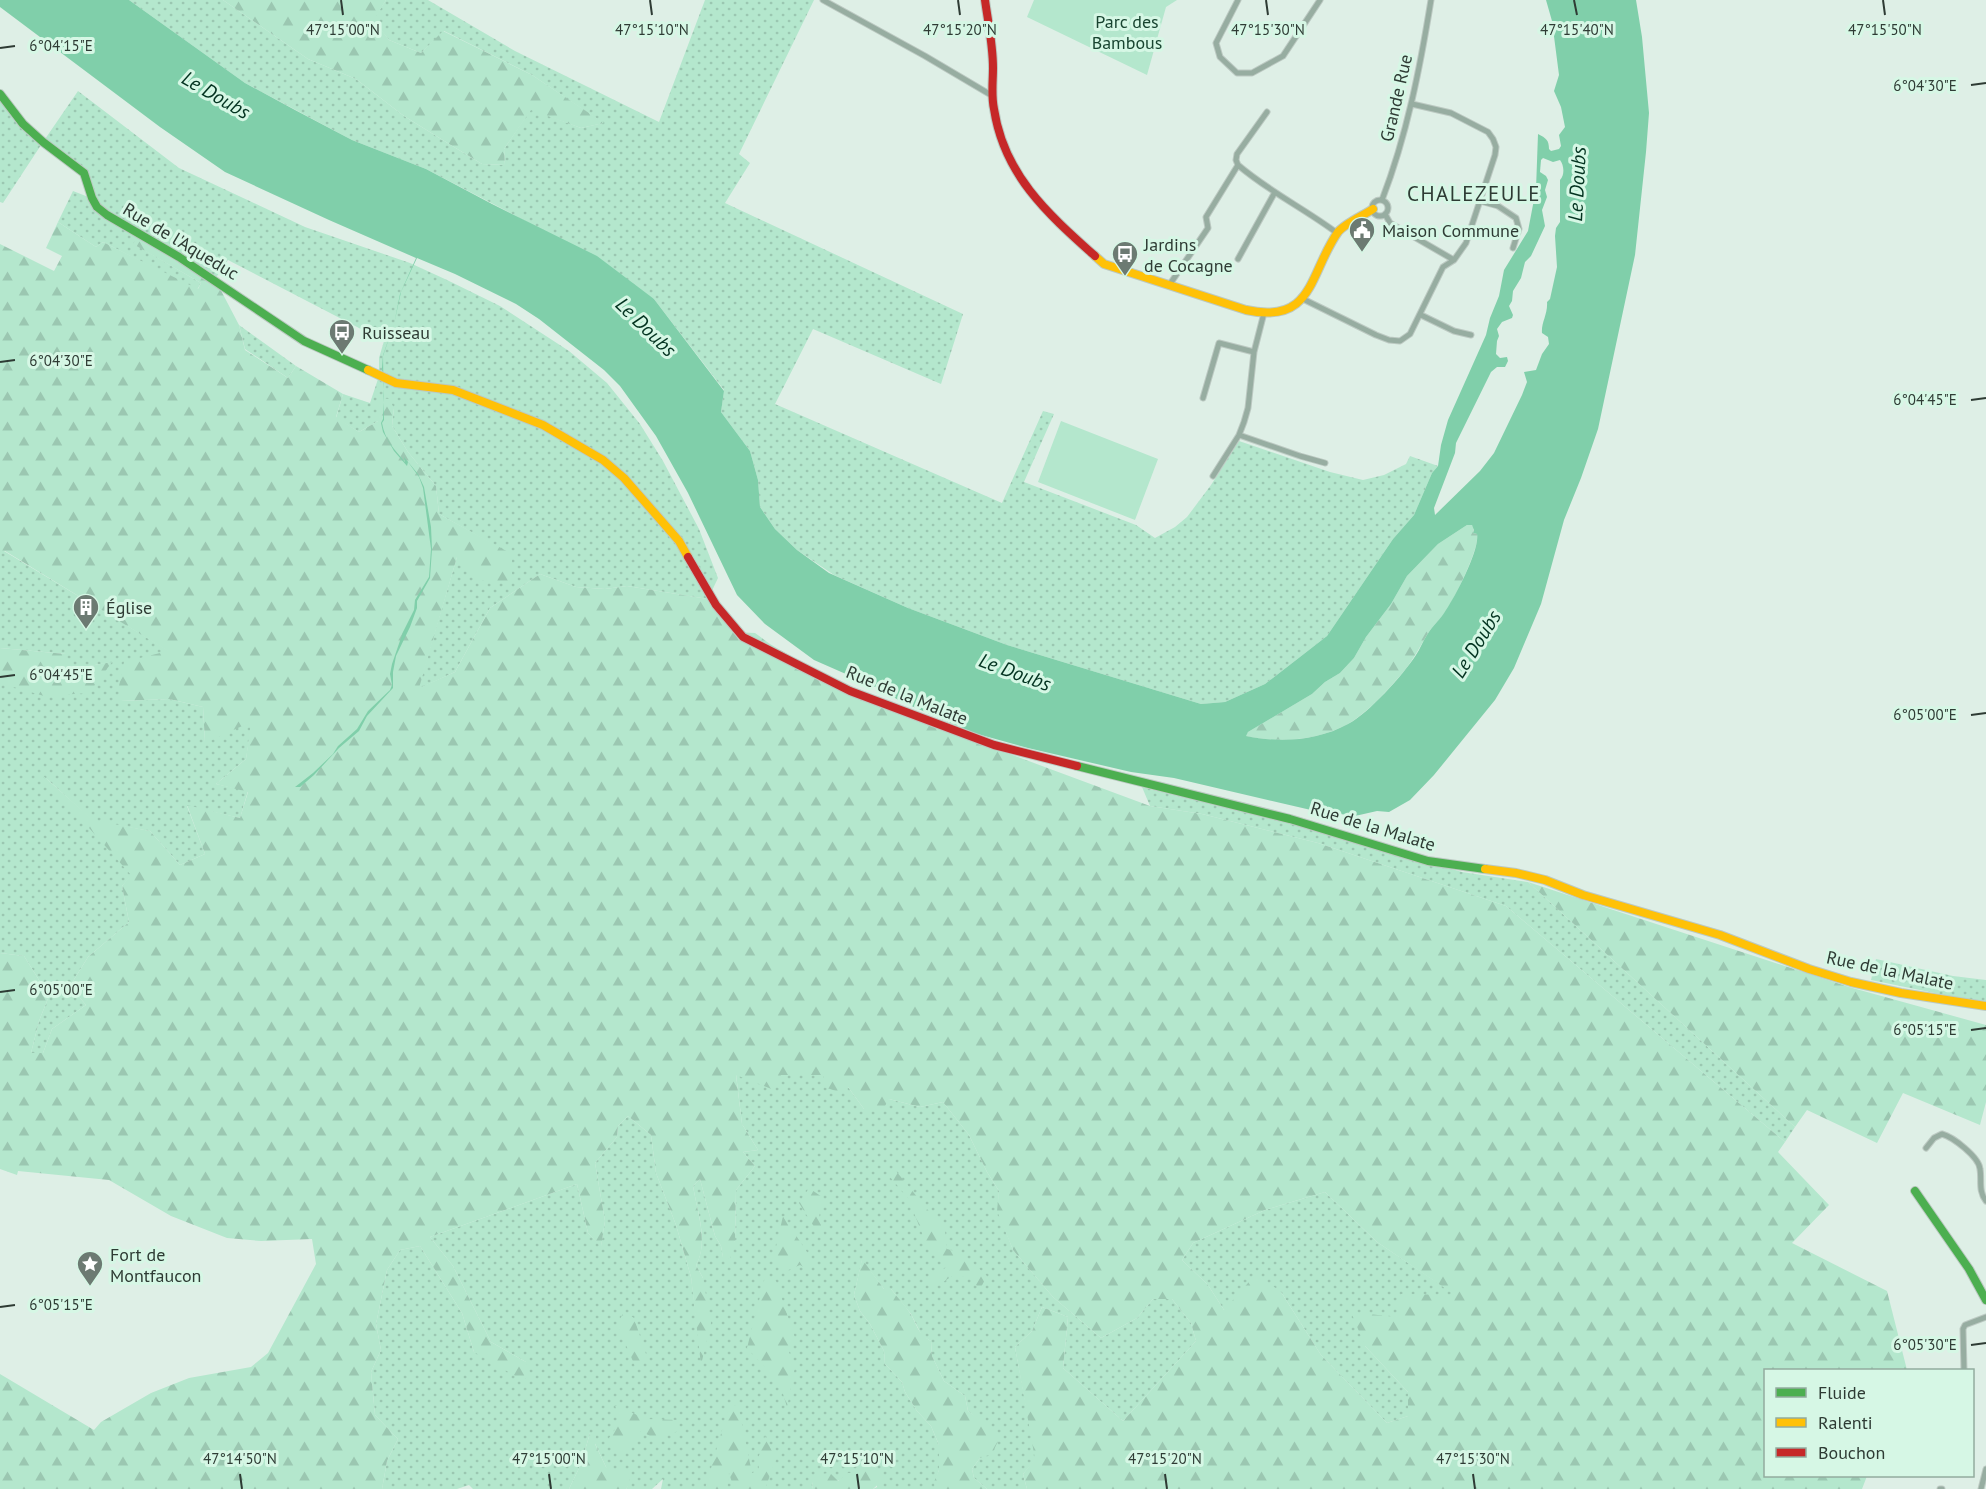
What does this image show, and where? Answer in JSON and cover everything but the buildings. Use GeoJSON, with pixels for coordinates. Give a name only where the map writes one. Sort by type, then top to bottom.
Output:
{"type":"FeatureCollection","features":[{"type":"Feature","properties":{"kind":"street"},"geometry":{"type":"LineString","coordinates":[[823,0],[991,95]]}},
{"type":"Feature","properties":{"kind":"street"},"geometry":{"type":"LineString","coordinates":[[985,0],[994,75],[991,95],[996,123],[1005,151],[1015,172],[1026,187],[1077,240],[1104,264],[1246,310],[1264,313],[1294,306],[1303,299],[1337,233],[1344,226],[1372,208],[1375,202],[1383,200],[1388,205],[1384,214]]}},
{"type":"Feature","properties":{"kind":"street"},"geometry":{"type":"LineString","coordinates":[[1238,0],[1215,43],[1220,57],[1240,74],[1252,73],[1283,56],[1320,0]]}},
{"type":"Feature","properties":{"kind":"street","name":"Grande Rue"},"geometry":{"type":"LineString","coordinates":[[1383,200],[1412,104],[1431,0]]}},
{"type":"Feature","properties":{"kind":"street","name":"Rue de l'Aqueduc"},"geometry":{"type":"LineString","coordinates":[[0,93],[23,124],[84,173],[92,198],[107,215],[197,268],[304,340],[383,378],[407,385],[453,390],[543,425],[603,460],[624,478],[679,541],[717,605],[743,637],[760,646]]}},
{"type":"Feature","properties":{"kind":"street"},"geometry":{"type":"LineString","coordinates":[[1303,299],[1389,340],[1400,341],[1410,334],[1443,267],[1454,260],[1466,243],[1495,155],[1496,147],[1493,139],[1488,132],[1451,113],[1412,104]]}},
{"type":"Feature","properties":{"kind":"street"},"geometry":{"type":"LineString","coordinates":[[1267,112],[1237,154],[1238,165],[1260,183],[1337,233]]}},
{"type":"Feature","properties":{"kind":"street"},"geometry":{"type":"LineString","coordinates":[[1170,284],[1208,228],[1206,217],[1238,165]]}},
{"type":"Feature","properties":{"kind":"street"},"geometry":{"type":"LineString","coordinates":[[1238,259],[1275,192]]}},
{"type":"Feature","properties":{"kind":"street"},"geometry":{"type":"LineString","coordinates":[[1480,201],[1498,206],[1516,218],[1519,229],[1513,248]]}},
{"type":"Feature","properties":{"kind":"street"},"geometry":{"type":"LineString","coordinates":[[1372,208],[1377,214],[1384,214]]}},
{"type":"Feature","properties":{"kind":"street"},"geometry":{"type":"LineString","coordinates":[[1384,214],[1390,223],[1454,260]]}},
{"type":"Feature","properties":{"kind":"street"},"geometry":{"type":"LineString","coordinates":[[1214,476],[1239,435],[1248,408],[1254,352],[1264,313]]}},
{"type":"Feature","properties":{"kind":"street"},"geometry":{"type":"LineString","coordinates":[[1421,315],[1454,331],[1471,335]]}},
{"type":"Feature","properties":{"kind":"street"},"geometry":{"type":"LineString","coordinates":[[1203,398],[1220,343],[1254,352]]}},
{"type":"Feature","properties":{"kind":"street"},"geometry":{"type":"LineString","coordinates":[[1239,435],[1325,463]]}},
{"type":"Feature","properties":{"kind":"street","name":"Rue de la Malate"},"geometry":{"type":"LineString","coordinates":[[760,646],[850,691],[994,745],[1290,819],[1428,861],[1450,866],[1521,874],[1546,880],[1581,894],[1740,942],[1852,982],[1986,1006]]}},
{"type":"Feature","properties":{"kind":"street"},"geometry":{"type":"LineString","coordinates":[[1926,1148],[1934,1138],[1942,1134],[1952,1138],[1975,1157],[1979,1164],[1980,1186],[1986,1201]]}},
{"type":"Feature","properties":{"kind":"street"},"geometry":{"type":"LineString","coordinates":[[1915,1191],[1969,1269],[1986,1300]]}},
{"type":"Feature","properties":{"kind":"street"},"geometry":{"type":"LineString","coordinates":[[1964,1369],[1963,1329],[1965,1325],[1986,1317]]}},
{"type":"Feature","properties":{"kind":"street"},"geometry":{"type":"LineString","coordinates":[[1980,1489],[1986,1469]]}},
{"type":"Feature","properties":{"kind":"green space"},"geometry":{"type":"Polygon","coordinates":[[[129,0],[223,0],[308,59],[356,79],[404,116],[482,164],[505,165],[504,149],[531,109],[581,128],[603,123],[532,75],[444,31],[421,53],[389,40],[373,20],[386,0],[428,0],[515,51],[659,122],[705,0],[814,0],[739,154],[750,163],[725,203],[963,314],[941,384],[813,329],[775,404],[1002,503],[1043,411],[1054,414],[1024,482],[1136,525],[1155,538],[1187,517],[1239,441],[1330,472],[1363,480],[1384,475],[1406,464],[1410,456],[1438,466],[1432,473],[1414,515],[1393,539],[1327,636],[1265,684],[1225,702],[1201,704],[1007,645],[908,608],[834,575],[797,550],[775,529],[760,507],[758,480],[750,451],[721,412],[724,390],[654,299],[520,218],[426,169],[352,140],[245,83],[129,0]]]}},
{"type":"Feature","properties":{"kind":"green space"},"geometry":{"type":"Polygon","coordinates":[[[223,0],[386,0],[374,20],[389,40],[421,53],[443,31],[532,75],[604,123],[581,128],[531,110],[504,149],[505,165],[482,164],[404,116],[356,79],[308,59],[223,0]]]}},
{"type":"Feature","properties":{"kind":"green space","name":"Parc des Bambous"},"geometry":{"type":"Polygon","coordinates":[[[1034,0],[1177,0],[1166,7],[1147,75],[1027,17],[1034,0]]]}},
{"type":"Feature","properties":{"kind":"green space"},"geometry":{"type":"Polygon","coordinates":[[[78,91],[179,168],[305,227],[410,263],[447,280],[500,306],[569,351],[607,383],[640,424],[663,461],[699,529],[718,578],[708,599],[627,586],[605,589],[576,587],[540,574],[490,608],[455,672],[418,689],[457,557],[512,555],[439,514],[436,486],[408,452],[392,426],[394,408],[359,432],[336,418],[343,394],[370,403],[379,376],[379,358],[384,341],[228,260],[215,279],[134,244],[201,283],[197,290],[103,242],[96,247],[58,222],[73,191],[91,198],[84,179],[73,165],[43,142],[78,91]]]}},
{"type":"Feature","properties":{"kind":"green space"},"geometry":{"type":"Polygon","coordinates":[[[0,94],[43,142],[3,203],[0,202],[0,94]]]}},
{"type":"Feature","properties":{"kind":"green space"},"geometry":{"type":"Polygon","coordinates":[[[58,222],[96,247],[103,242],[198,289],[201,283],[133,244],[139,234],[215,279],[239,325],[245,350],[288,378],[296,366],[343,394],[336,417],[359,432],[378,421],[379,398],[389,399],[394,408],[392,426],[408,452],[436,486],[439,514],[512,554],[512,582],[478,580],[457,557],[419,688],[455,672],[490,608],[540,574],[576,587],[605,589],[627,586],[708,599],[735,632],[755,633],[846,689],[918,720],[1150,806],[1202,814],[1318,843],[1506,906],[1785,1142],[1778,1152],[1829,1205],[1792,1243],[1887,1291],[1907,1369],[1764,1369],[1764,1477],[1867,1477],[1862,1489],[1027,1489],[1023,1474],[1035,1459],[1015,1347],[1032,1331],[1042,1307],[1068,1317],[1063,1368],[1123,1421],[1196,1341],[1191,1323],[1172,1299],[1153,1299],[1137,1318],[1101,1338],[1053,1297],[1013,1250],[997,1211],[999,1191],[969,1135],[943,1102],[920,1107],[889,1099],[881,1113],[864,1109],[848,1087],[839,1092],[824,1087],[824,1075],[781,1075],[774,1090],[736,1075],[742,1124],[758,1150],[743,1152],[755,1166],[736,1190],[735,1241],[730,1259],[723,1258],[700,1179],[693,1186],[702,1237],[702,1247],[696,1265],[703,1278],[711,1323],[701,1365],[691,1277],[676,1225],[656,1173],[651,1135],[628,1116],[618,1126],[617,1137],[595,1163],[605,1221],[601,1247],[588,1233],[577,1184],[430,1237],[453,1266],[491,1342],[526,1362],[531,1376],[522,1380],[474,1352],[462,1313],[420,1246],[400,1250],[387,1270],[376,1324],[381,1350],[371,1372],[375,1415],[398,1439],[387,1461],[382,1489],[0,1489],[0,1374],[94,1430],[101,1422],[151,1393],[189,1378],[251,1367],[268,1353],[316,1264],[312,1239],[261,1241],[227,1238],[171,1216],[109,1180],[18,1171],[17,1175],[0,1169],[0,953],[24,956],[49,996],[39,1021],[31,1053],[43,1053],[52,1029],[86,1005],[70,986],[88,957],[129,922],[122,886],[131,875],[40,773],[93,820],[150,831],[180,865],[205,854],[187,805],[240,818],[248,792],[216,784],[246,759],[251,722],[205,743],[203,707],[169,699],[120,701],[119,686],[124,662],[168,651],[5,551],[0,551],[0,244],[54,271],[62,256],[46,248],[58,222]],[[1325,1192],[1265,1210],[1193,1243],[1182,1260],[1208,1285],[1224,1310],[1256,1274],[1281,1292],[1321,1355],[1387,1423],[1408,1416],[1408,1392],[1365,1346],[1351,1312],[1396,1317],[1401,1294],[1455,1295],[1377,1242],[1325,1192]]]}},
{"type":"Feature","properties":{"kind":"green space"},"geometry":{"type":"Polygon","coordinates":[[[239,325],[296,366],[288,378],[245,349],[239,325]]]}},
{"type":"Feature","properties":{"kind":"green space"},"geometry":{"type":"Polygon","coordinates":[[[1061,421],[1158,459],[1135,520],[1038,482],[1061,421]]]}},
{"type":"Feature","properties":{"kind":"green space"},"geometry":{"type":"Polygon","coordinates":[[[1467,525],[1472,525],[1473,533],[1477,534],[1475,550],[1447,610],[1429,632],[1407,667],[1373,704],[1351,722],[1321,735],[1283,740],[1245,736],[1312,694],[1325,682],[1340,673],[1354,658],[1407,576],[1438,544],[1467,525]]]}},
{"type":"Feature","properties":{"kind":"green space"},"geometry":{"type":"Polygon","coordinates":[[[0,551],[4,551],[169,651],[121,701],[169,699],[203,707],[205,742],[252,721],[246,759],[216,784],[248,791],[240,818],[187,806],[205,854],[180,865],[150,831],[93,821],[46,778],[132,875],[122,886],[129,922],[88,957],[70,986],[86,1005],[52,1029],[43,1053],[31,1053],[39,1021],[49,996],[24,956],[0,953],[0,683],[112,662],[66,670],[66,654],[0,648],[0,551]]]}},
{"type":"Feature","properties":{"kind":"green space"},"geometry":{"type":"Polygon","coordinates":[[[0,648],[66,654],[67,670],[112,662],[89,693],[44,696],[0,683],[0,648]]]}},
{"type":"Feature","properties":{"kind":"green space"},"geometry":{"type":"Polygon","coordinates":[[[1142,787],[1310,828],[1462,872],[1528,882],[1795,1127],[1785,1142],[1506,906],[1318,843],[1202,814],[1150,806],[1142,787]]]}},
{"type":"Feature","properties":{"kind":"green space"},"geometry":{"type":"Polygon","coordinates":[[[1528,882],[1849,987],[1986,1025],[1986,1102],[1980,1125],[1903,1093],[1877,1143],[1807,1110],[1795,1127],[1528,882]]]}},
{"type":"Feature","properties":{"kind":"green space"},"geometry":{"type":"Polygon","coordinates":[[[1876,959],[1953,976],[1986,980],[1986,1002],[1871,980],[1876,959]]]}},
{"type":"Feature","properties":{"kind":"green space"},"geometry":{"type":"Polygon","coordinates":[[[736,1074],[824,1075],[848,1087],[864,1109],[889,1099],[920,1107],[943,1102],[969,1135],[999,1191],[998,1211],[1013,1250],[1053,1297],[1101,1338],[1137,1318],[1153,1299],[1172,1299],[1191,1323],[1196,1341],[1123,1421],[1063,1368],[1068,1317],[1042,1307],[1032,1331],[1015,1347],[1036,1459],[1023,1474],[1027,1489],[987,1489],[974,1478],[972,1469],[980,1458],[979,1420],[968,1411],[965,1396],[944,1381],[932,1356],[931,1341],[922,1336],[911,1314],[891,1289],[884,1289],[862,1260],[854,1295],[860,1311],[870,1324],[884,1351],[885,1364],[902,1382],[905,1392],[917,1411],[931,1426],[939,1445],[939,1470],[935,1489],[873,1489],[877,1487],[876,1468],[869,1460],[864,1460],[858,1473],[837,1481],[812,1482],[813,1489],[661,1489],[663,1479],[652,1489],[626,1489],[628,1485],[606,1467],[590,1433],[581,1464],[569,1489],[473,1489],[469,1485],[457,1489],[382,1489],[387,1461],[398,1439],[375,1415],[371,1372],[381,1350],[376,1324],[387,1270],[400,1250],[420,1246],[462,1313],[474,1352],[526,1362],[491,1342],[453,1266],[430,1237],[577,1184],[588,1233],[601,1246],[605,1221],[595,1163],[617,1137],[618,1126],[628,1116],[651,1135],[656,1173],[676,1225],[691,1277],[702,1362],[703,1278],[696,1265],[700,1256],[702,1236],[693,1186],[700,1179],[723,1257],[735,1241],[736,1190],[755,1166],[743,1152],[758,1150],[742,1124],[736,1074]]]}},
{"type":"Feature","properties":{"kind":"green space"},"geometry":{"type":"Polygon","coordinates":[[[896,1171],[945,1231],[947,1249],[962,1253],[987,1276],[980,1289],[968,1277],[952,1276],[936,1287],[925,1282],[948,1266],[928,1248],[908,1198],[890,1177],[896,1171]]]}},
{"type":"Feature","properties":{"kind":"green space"},"geometry":{"type":"Polygon","coordinates":[[[809,1188],[822,1197],[819,1218],[825,1238],[823,1241],[799,1203],[809,1188]]]}},
{"type":"Feature","properties":{"kind":"green space"},"geometry":{"type":"Polygon","coordinates":[[[1325,1192],[1377,1242],[1456,1295],[1396,1317],[1365,1346],[1408,1392],[1408,1416],[1387,1423],[1321,1355],[1281,1292],[1224,1310],[1208,1285],[1182,1260],[1193,1243],[1265,1210],[1325,1192]]]}},
{"type":"Feature","properties":{"kind":"green space"},"geometry":{"type":"Polygon","coordinates":[[[783,1216],[813,1261],[809,1270],[800,1265],[784,1272],[773,1260],[783,1216]]]}},
{"type":"Feature","properties":{"kind":"green space"},"geometry":{"type":"Polygon","coordinates":[[[862,1259],[884,1289],[891,1289],[908,1310],[920,1332],[931,1341],[932,1356],[944,1381],[965,1396],[968,1411],[993,1429],[998,1441],[992,1454],[980,1458],[972,1469],[974,1478],[987,1489],[935,1489],[934,1482],[939,1470],[939,1445],[931,1426],[917,1411],[905,1392],[902,1382],[885,1364],[884,1351],[870,1324],[860,1311],[854,1295],[862,1259]]]}},
{"type":"Feature","properties":{"kind":"green space"},"geometry":{"type":"Polygon","coordinates":[[[765,1277],[776,1281],[796,1341],[789,1352],[795,1367],[787,1407],[780,1384],[747,1348],[765,1277]]]}},
{"type":"Feature","properties":{"kind":"green space"},"geometry":{"type":"Polygon","coordinates":[[[624,1312],[634,1318],[648,1360],[635,1366],[617,1324],[624,1312]]]}},
{"type":"Feature","properties":{"kind":"green space"},"geometry":{"type":"Polygon","coordinates":[[[615,1405],[646,1419],[678,1420],[678,1431],[657,1440],[641,1431],[628,1450],[618,1452],[609,1438],[620,1422],[615,1405]]]}},
{"type":"Feature","properties":{"kind":"green space"},"geometry":{"type":"Polygon","coordinates":[[[738,1405],[752,1473],[759,1470],[758,1459],[765,1436],[776,1459],[765,1489],[734,1489],[729,1473],[727,1489],[705,1489],[729,1406],[738,1405]]]}},
{"type":"Feature","properties":{"kind":"green space"},"geometry":{"type":"Polygon","coordinates":[[[590,1433],[596,1435],[595,1444],[606,1467],[631,1473],[626,1489],[569,1489],[581,1464],[590,1433]]]}},
{"type":"Feature","properties":{"kind":"green space"},"geometry":{"type":"Polygon","coordinates":[[[869,1460],[883,1480],[873,1489],[813,1489],[812,1482],[820,1474],[830,1473],[838,1481],[848,1473],[858,1473],[858,1464],[869,1460]]]}},
{"type":"Feature","properties":{"kind":"water","name":"Le Doubs"},"geometry":{"type":"Polygon","coordinates":[[[0,0],[129,0],[245,83],[352,140],[426,169],[597,256],[654,299],[724,391],[721,412],[750,451],[758,480],[760,507],[775,529],[797,550],[829,573],[908,608],[1007,645],[1201,704],[1225,702],[1265,684],[1327,636],[1393,539],[1414,515],[1432,473],[1438,466],[1448,420],[1486,335],[1499,296],[1504,270],[1528,231],[1536,189],[1538,134],[1546,140],[1551,151],[1561,146],[1559,135],[1565,127],[1561,107],[1554,91],[1559,75],[1552,21],[1546,0],[1636,0],[1649,113],[1635,255],[1598,429],[1564,520],[1541,604],[1514,668],[1495,700],[1434,775],[1410,800],[1389,812],[1377,811],[1355,816],[1311,810],[1174,778],[1131,772],[974,733],[814,660],[765,624],[737,595],[688,493],[656,436],[620,386],[604,370],[539,319],[516,304],[417,258],[401,292],[394,324],[400,294],[416,258],[225,172],[160,127],[0,7],[0,0]],[[1543,158],[1540,172],[1548,180],[1545,190],[1547,197],[1542,210],[1545,226],[1531,256],[1525,262],[1521,278],[1513,291],[1509,306],[1512,318],[1502,322],[1497,329],[1499,336],[1496,354],[1500,358],[1507,357],[1508,361],[1505,367],[1497,367],[1491,372],[1456,443],[1455,453],[1434,508],[1435,515],[1480,471],[1494,453],[1527,382],[1524,372],[1536,370],[1549,344],[1548,337],[1542,333],[1542,329],[1557,267],[1555,236],[1560,222],[1560,180],[1563,170],[1560,160],[1553,162],[1543,158]],[[1467,525],[1438,544],[1407,576],[1354,658],[1340,673],[1325,682],[1312,694],[1248,732],[1246,736],[1285,740],[1324,734],[1348,724],[1375,703],[1410,663],[1461,583],[1477,541],[1477,534],[1473,533],[1472,525],[1467,525]]]}},
{"type":"Feature","properties":{"kind":"water"},"geometry":{"type":"Polygon","coordinates":[[[394,324],[383,356],[384,389],[382,368],[383,355],[394,324]]]}},
{"type":"Feature","properties":{"kind":"water"},"geometry":{"type":"Polygon","coordinates":[[[384,402],[384,420],[382,423],[385,434],[397,453],[405,462],[404,457],[418,474],[424,487],[431,527],[432,549],[430,578],[417,601],[417,608],[410,627],[396,656],[393,688],[367,716],[359,731],[339,748],[314,775],[300,787],[295,787],[333,754],[338,746],[357,729],[368,711],[390,690],[392,664],[403,632],[414,610],[415,600],[429,577],[431,549],[423,488],[419,477],[408,462],[407,466],[394,451],[383,432],[381,423],[384,402]]]}},
{"type":"Feature","properties":{"kind":"traffic: fast"},"geometry":{"type":"LineString","coordinates":[[0,94],[23,124],[84,173],[92,198],[97,207],[107,215],[179,257],[304,341],[368,370]]}},
{"type":"Feature","properties":{"kind":"traffic: fast"},"geometry":{"type":"LineString","coordinates":[[1077,766],[1290,819],[1428,861],[1485,869]]}},
{"type":"Feature","properties":{"kind":"traffic: fast"},"geometry":{"type":"LineString","coordinates":[[1915,1191],[1969,1269],[1986,1300]]}},
{"type":"Feature","properties":{"kind":"traffic: slow"},"geometry":{"type":"LineString","coordinates":[[1095,256],[1104,264],[1246,310],[1268,313],[1285,310],[1297,303],[1307,292],[1338,232],[1373,209]]}},
{"type":"Feature","properties":{"kind":"traffic: slow"},"geometry":{"type":"LineString","coordinates":[[368,370],[396,383],[453,390],[543,425],[603,460],[624,478],[679,541],[688,557]]}},
{"type":"Feature","properties":{"kind":"traffic: slow"},"geometry":{"type":"LineString","coordinates":[[1485,869],[1545,880],[1583,895],[1720,935],[1809,969],[1851,982],[1901,993],[1986,1006]]}},
{"type":"Feature","properties":{"kind":"traffic: jam"},"geometry":{"type":"LineString","coordinates":[[985,0],[992,51],[993,104],[999,133],[1007,154],[1030,191],[1060,224],[1095,256]]}},
{"type":"Feature","properties":{"kind":"traffic: jam"},"geometry":{"type":"LineString","coordinates":[[688,557],[716,605],[743,637],[850,691],[994,745],[1077,766]]}},
{"type":"Feature","properties":{"kind":"place","name":"Maison Commune"},"geometry":{"type":"Point","coordinates":[1362,253]}},
{"type":"Feature","properties":{"kind":"place","name":"Jardins de Cocagne"},"geometry":{"type":"Point","coordinates":[1125,277]}},
{"type":"Feature","properties":{"kind":"place","name":"Ruisseau"},"geometry":{"type":"Point","coordinates":[342,355]}},
{"type":"Feature","properties":{"kind":"place","name":"Église"},"geometry":{"type":"Point","coordinates":[86,630]}},
{"type":"Feature","properties":{"kind":"place","name":"Fort de Montfaucon"},"geometry":{"type":"Point","coordinates":[90,1287]}},
{"type":"Feature","properties":{"kind":"district","name":"CHALEZEULE"},"geometry":{"type":"Point","coordinates":[1474,193]}}]}
